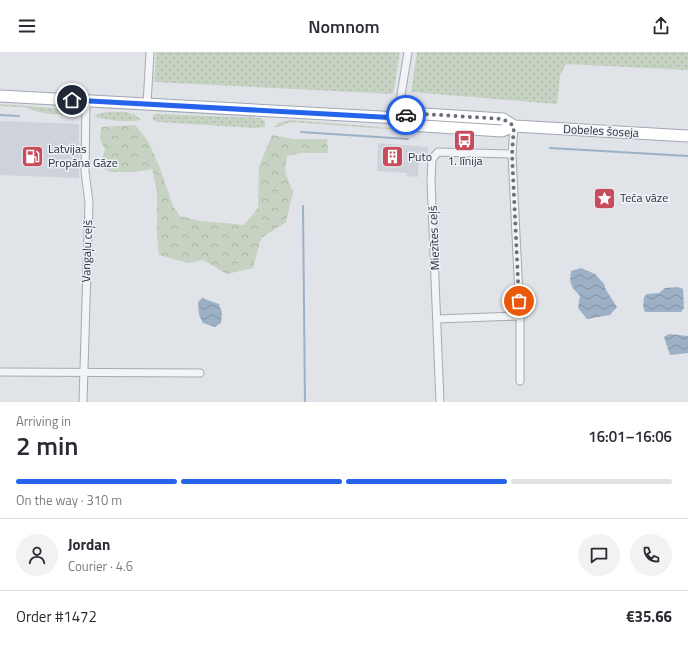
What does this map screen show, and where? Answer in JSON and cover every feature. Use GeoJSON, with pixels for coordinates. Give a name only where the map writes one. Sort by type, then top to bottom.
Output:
{"type":"FeatureCollection","features":[{"type":"Feature","properties":{"kind":"main road","name":"Dobeles šoseja"},"geometry":{"type":"LineString","coordinates":[[0,96],[399,118],[408,113],[503,119],[514,126],[688,136]]}},
{"type":"Feature","properties":{"kind":"street"},"geometry":{"type":"LineString","coordinates":[[147,104],[150,52]]}},
{"type":"Feature","properties":{"kind":"street"},"geometry":{"type":"LineString","coordinates":[[399,118],[400,101],[408,52]]}},
{"type":"Feature","properties":{"kind":"street","name":"Vangaļu ceļš"},"geometry":{"type":"LineString","coordinates":[[83,402],[89,203],[85,171],[86,101]]}},
{"type":"Feature","properties":{"kind":"street"},"geometry":{"type":"LineString","coordinates":[[514,126],[512,154],[520,316],[520,381]]}},
{"type":"Feature","properties":{"kind":"street","name":"Miezītes ceļš"},"geometry":{"type":"LineString","coordinates":[[440,402],[431,182],[432,159],[438,152],[512,154]]}},
{"type":"Feature","properties":{"kind":"street"},"geometry":{"type":"LineString","coordinates":[[437,319],[520,316]]}},
{"type":"Feature","properties":{"kind":"street"},"geometry":{"type":"LineString","coordinates":[[0,372],[200,373]]}},
{"type":"Feature","properties":{"kind":"shaded area"},"geometry":{"type":"Polygon","coordinates":[[[0,121],[79,124],[79,178],[0,175],[0,121]]]}},
{"type":"Feature","properties":{"kind":"shaded area"},"geometry":{"type":"Polygon","coordinates":[[[378,143],[428,147],[428,155],[419,155],[418,177],[407,176],[407,173],[377,171],[378,143]]]}},
{"type":"Feature","properties":{"kind":"green space"},"geometry":{"type":"Polygon","coordinates":[[[156,52],[400,52],[393,94],[154,82],[156,52]]]}},
{"type":"Feature","properties":{"kind":"green space"},"geometry":{"type":"Polygon","coordinates":[[[417,52],[688,52],[688,70],[566,64],[560,75],[557,104],[411,92],[417,52]]]}},
{"type":"Feature","properties":{"kind":"green space"},"geometry":{"type":"Polygon","coordinates":[[[0,104],[66,109],[73,111],[78,116],[43,113],[24,107],[0,106],[0,104]]]}},
{"type":"Feature","properties":{"kind":"green space"},"geometry":{"type":"Polygon","coordinates":[[[107,112],[129,113],[141,120],[117,121],[94,116],[107,112]]]}},
{"type":"Feature","properties":{"kind":"green space"},"geometry":{"type":"Polygon","coordinates":[[[153,115],[260,118],[265,121],[265,127],[255,128],[159,122],[153,120],[153,115]]]}},
{"type":"Feature","properties":{"kind":"green space"},"geometry":{"type":"Polygon","coordinates":[[[291,120],[416,130],[291,122],[274,127],[278,123],[291,120]]]}},
{"type":"Feature","properties":{"kind":"green space"},"geometry":{"type":"Polygon","coordinates":[[[135,125],[148,141],[160,168],[173,206],[180,216],[200,221],[244,225],[258,208],[259,167],[272,135],[294,139],[327,139],[328,153],[302,153],[287,156],[285,172],[293,192],[286,222],[261,238],[253,268],[227,274],[203,260],[188,263],[159,255],[157,238],[157,191],[152,169],[135,172],[111,172],[99,166],[105,150],[100,139],[101,127],[135,125]]]}},
{"type":"Feature","properties":{"kind":"water"},"geometry":{"type":"Polygon","coordinates":[[[581,268],[595,274],[604,284],[606,290],[617,307],[610,315],[587,319],[578,308],[580,296],[571,285],[570,275],[571,271],[581,268]]]}},
{"type":"Feature","properties":{"kind":"water"},"geometry":{"type":"Polygon","coordinates":[[[678,287],[683,289],[684,308],[681,312],[645,312],[643,307],[644,297],[647,294],[659,293],[665,288],[678,287]]]}},
{"type":"Feature","properties":{"kind":"water"},"geometry":{"type":"Polygon","coordinates":[[[202,298],[219,304],[222,313],[221,323],[215,327],[203,323],[199,315],[198,302],[202,298]]]}},
{"type":"Feature","properties":{"kind":"water"},"geometry":{"type":"Polygon","coordinates":[[[669,334],[688,336],[688,353],[670,355],[664,337],[669,334]]]}},
{"type":"Feature","properties":{"kind":"waterway"},"geometry":{"type":"LineString","coordinates":[[0,115],[19,116]]}},
{"type":"Feature","properties":{"kind":"waterway"},"geometry":{"type":"LineString","coordinates":[[301,132],[408,139]]}},
{"type":"Feature","properties":{"kind":"waterway"},"geometry":{"type":"LineString","coordinates":[[550,148],[688,156]]}},
{"type":"Feature","properties":{"kind":"waterway"},"geometry":{"type":"LineString","coordinates":[[303,206],[305,402]]}},
{"type":"Feature","properties":{"kind":"way so far"},"geometry":{"type":"LineString","coordinates":[[406,115],[408,113],[503,119],[514,126],[512,154],[519,301]]}},
{"type":"Feature","properties":{"kind":"place","name":"1. līnija"},"geometry":{"type":"Point","coordinates":[465,140]}},
{"type":"Feature","properties":{"kind":"place","name":"Latvijas Propāna Gāze"},"geometry":{"type":"Point","coordinates":[33,156]}},
{"type":"Feature","properties":{"kind":"place","name":"Puto"},"geometry":{"type":"Point","coordinates":[392,157]}},
{"type":"Feature","properties":{"kind":"place","name":"Teča vāze"},"geometry":{"type":"Point","coordinates":[604,198]}},
{"type":"Feature","properties":{"kind":"route"},"geometry":{"type":"LineString","coordinates":[[72,100],[399,118],[406,115]]}}]}
